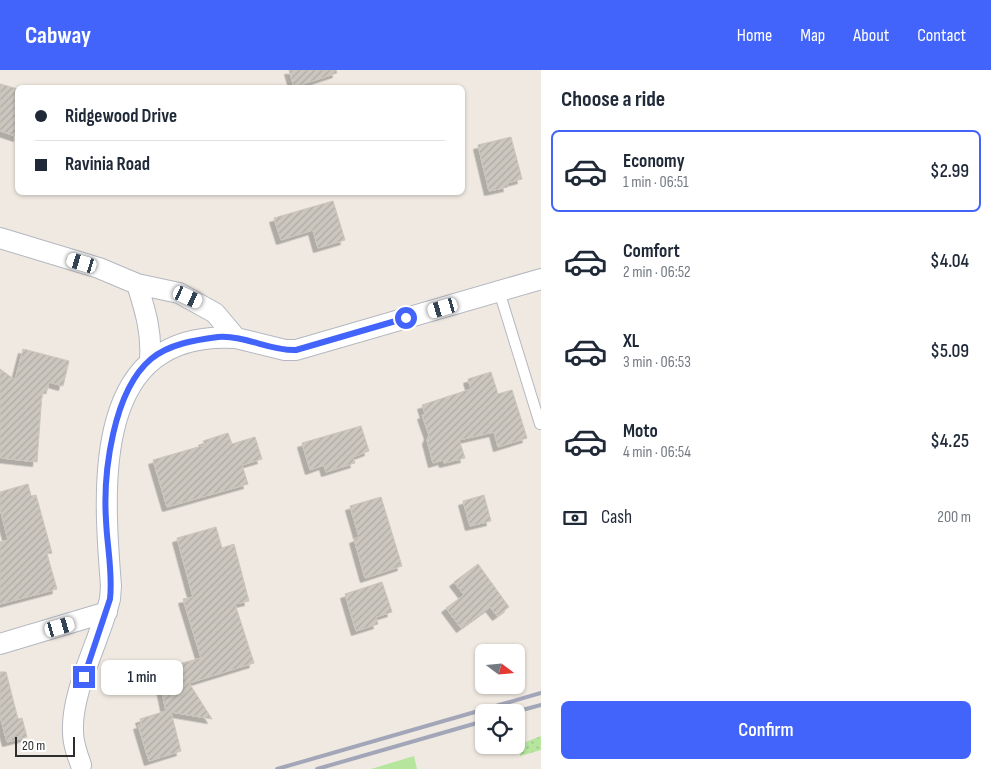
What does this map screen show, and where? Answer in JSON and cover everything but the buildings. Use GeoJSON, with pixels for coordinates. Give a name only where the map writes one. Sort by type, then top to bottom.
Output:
{"type":"FeatureCollection","features":[{"type":"Feature","properties":{"kind":"street"},"geometry":{"type":"LineString","coordinates":[[0,238],[99,268],[137,284],[178,293],[198,302],[215,313],[236,338]]}},
{"type":"Feature","properties":{"kind":"street"},"geometry":{"type":"LineString","coordinates":[[80,765],[74,745],[74,712],[78,693],[107,612],[112,586],[106,519],[108,467],[116,428],[128,388],[150,359],[166,349],[186,342],[220,337],[236,338],[285,350],[296,350],[541,279]]}},
{"type":"Feature","properties":{"kind":"street"},"geometry":{"type":"LineString","coordinates":[[137,284],[152,340],[150,359]]}},
{"type":"Feature","properties":{"kind":"street"},"geometry":{"type":"LineString","coordinates":[[0,644],[107,612]]}},
{"type":"Feature","properties":{"kind":"lane"},"geometry":{"type":"LineString","coordinates":[[499,291],[540,424]]}},
{"type":"Feature","properties":{"kind":"green space"},"geometry":{"type":"Polygon","coordinates":[[[541,736],[541,750],[520,756],[520,754],[525,754],[525,742],[541,736]]]}},
{"type":"Feature","properties":{"kind":"green space"},"geometry":{"type":"Polygon","coordinates":[[[414,756],[417,769],[371,769],[414,756]]]}},
{"type":"Feature","properties":{"kind":"railway"},"geometry":{"type":"LineString","coordinates":[[277,769],[541,693]]}},
{"type":"Feature","properties":{"kind":"railway"},"geometry":{"type":"LineString","coordinates":[[525,709],[541,705]]}},
{"type":"Feature","properties":{"kind":"railway"},"geometry":{"type":"LineString","coordinates":[[317,769],[475,724]]}},
{"type":"Feature","properties":{"kind":"route"},"geometry":{"type":"LineString","coordinates":[[84,677],[107,612],[112,586],[106,498],[108,467],[116,428],[128,388],[150,359],[166,349],[186,342],[220,337],[236,338],[285,350],[296,350],[406,318]]}}]}
